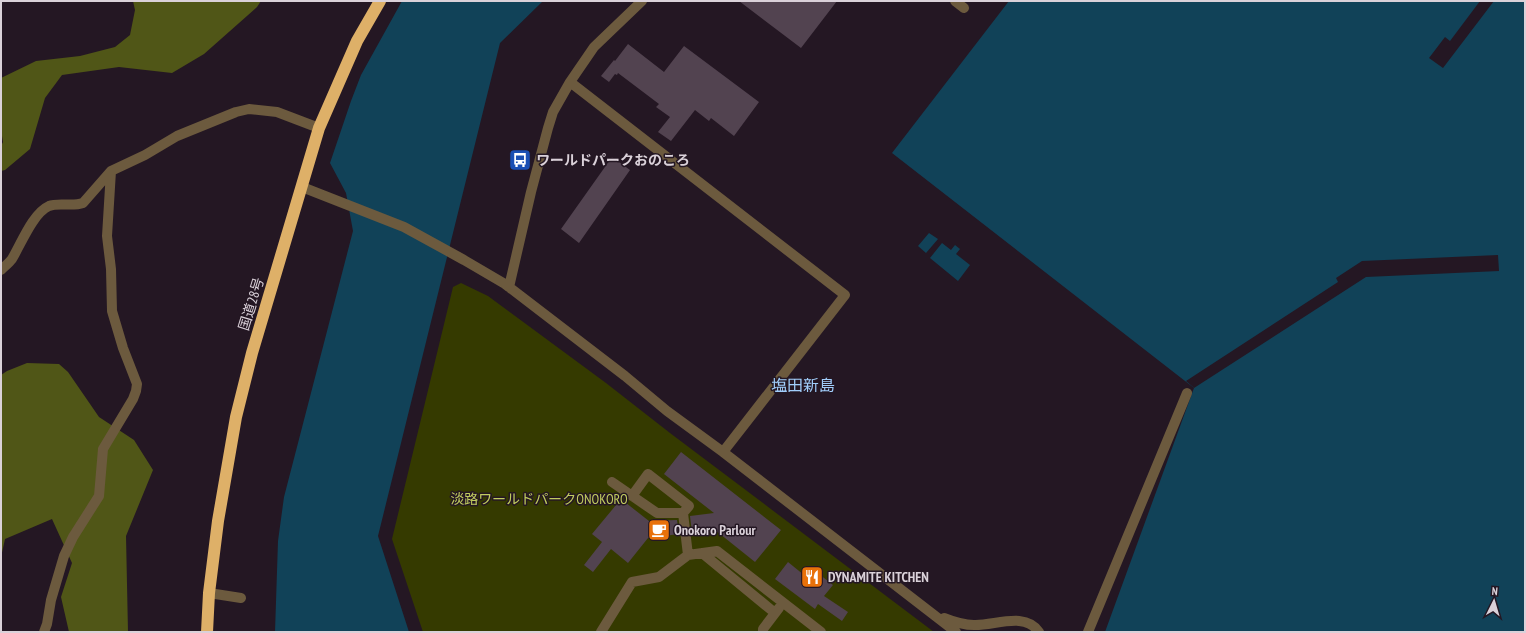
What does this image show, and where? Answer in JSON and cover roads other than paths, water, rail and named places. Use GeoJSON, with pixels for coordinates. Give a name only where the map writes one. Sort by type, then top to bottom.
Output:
{"type":"FeatureCollection","features":[{"type":"Feature","properties":{"kind":"highway","name":"国道28号"},"geometry":{"type":"LineString","coordinates":[[207,632],[209,593],[218,521],[231,441],[240,397],[252,353],[319,128],[357,41],[380,1]]}},
{"type":"Feature","properties":{"kind":"street"},"geometry":{"type":"LineString","coordinates":[[509,287],[548,128],[558,102],[594,47],[642,1]]}},
{"type":"Feature","properties":{"kind":"street"},"geometry":{"type":"LineString","coordinates":[[955,1],[964,8]]}},
{"type":"Feature","properties":{"kind":"street"},"geometry":{"type":"LineString","coordinates":[[570,82],[845,295],[723,452]]}},
{"type":"Feature","properties":{"kind":"street"},"geometry":{"type":"LineString","coordinates":[[1,270],[11,260],[16,249],[44,209],[50,206],[83,203],[111,171],[145,155],[182,134],[236,112],[249,109],[277,112],[319,128]]}},
{"type":"Feature","properties":{"kind":"street"},"geometry":{"type":"LineString","coordinates":[[44,632],[47,624],[51,600],[64,556],[73,537],[99,496],[103,449],[133,399],[136,391],[137,384],[135,377],[123,348],[112,311],[111,269],[107,236],[111,171]]}},
{"type":"Feature","properties":{"kind":"street"},"geometry":{"type":"LineString","coordinates":[[302,187],[404,227],[509,287],[667,411],[723,452],[956,632]]}},
{"type":"Feature","properties":{"kind":"street"},"geometry":{"type":"LineString","coordinates":[[1088,632],[1187,393]]}},
{"type":"Feature","properties":{"kind":"street"},"geometry":{"type":"LineString","coordinates":[[632,496],[648,474],[689,506],[683,513],[688,555]]}},
{"type":"Feature","properties":{"kind":"street"},"geometry":{"type":"LineString","coordinates":[[612,482],[657,513],[683,513]]}},
{"type":"Feature","properties":{"kind":"street"},"geometry":{"type":"LineString","coordinates":[[601,632],[632,582],[659,576],[688,555],[717,551],[784,603],[815,630]]}},
{"type":"Feature","properties":{"kind":"street"},"geometry":{"type":"LineString","coordinates":[[702,553],[775,613]]}},
{"type":"Feature","properties":{"kind":"street"},"geometry":{"type":"LineString","coordinates":[[209,593],[241,598]]}},
{"type":"Feature","properties":{"kind":"street"},"geometry":{"type":"LineString","coordinates":[[763,632],[763,629],[784,603]]}},
{"type":"Feature","properties":{"kind":"street"},"geometry":{"type":"LineString","coordinates":[[934,614],[962,625],[986,625],[1016,621],[1025,622],[1032,625],[1039,632]]}},
{"type":"Feature","properties":{"kind":"water"},"geometry":{"type":"Polygon","coordinates":[[[402,1],[543,1],[500,43],[378,536],[409,632],[275,632],[278,541],[284,497],[353,231],[346,193],[330,163],[361,75],[402,1]]]}},
{"type":"Feature","properties":{"kind":"water"},"geometry":{"type":"Polygon","coordinates":[[[1009,1],[1525,1],[1525,632],[1105,632],[1194,388],[892,153],[1009,1]]]}},
{"type":"Feature","properties":{"kind":"water"},"geometry":{"type":"Polygon","coordinates":[[[929,233],[938,239],[926,253],[918,246],[929,233]]]}},
{"type":"Feature","properties":{"kind":"water"},"geometry":{"type":"Polygon","coordinates":[[[942,243],[951,250],[955,245],[960,249],[956,254],[970,265],[958,281],[930,258],[942,243]]]}},
{"type":"Feature","properties":{"kind":"place","name":"ワールドパークおのころ"},"geometry":{"type":"Point","coordinates":[520,160]}},
{"type":"Feature","properties":{"kind":"place","name":"Onokoro Parlour"},"geometry":{"type":"Point","coordinates":[659,530]}},
{"type":"Feature","properties":{"kind":"place","name":"DYNAMITE KITCHEN"},"geometry":{"type":"Point","coordinates":[812,577]}},
{"type":"Feature","properties":{"kind":"district","name":"塩田新島"},"geometry":{"type":"Point","coordinates":[803,385]}},
{"type":"Feature","properties":{"kind":"park label","name":"淡路ワールドパークONOKORO"},"geometry":{"type":"Point","coordinates":[539,499]}}]}
